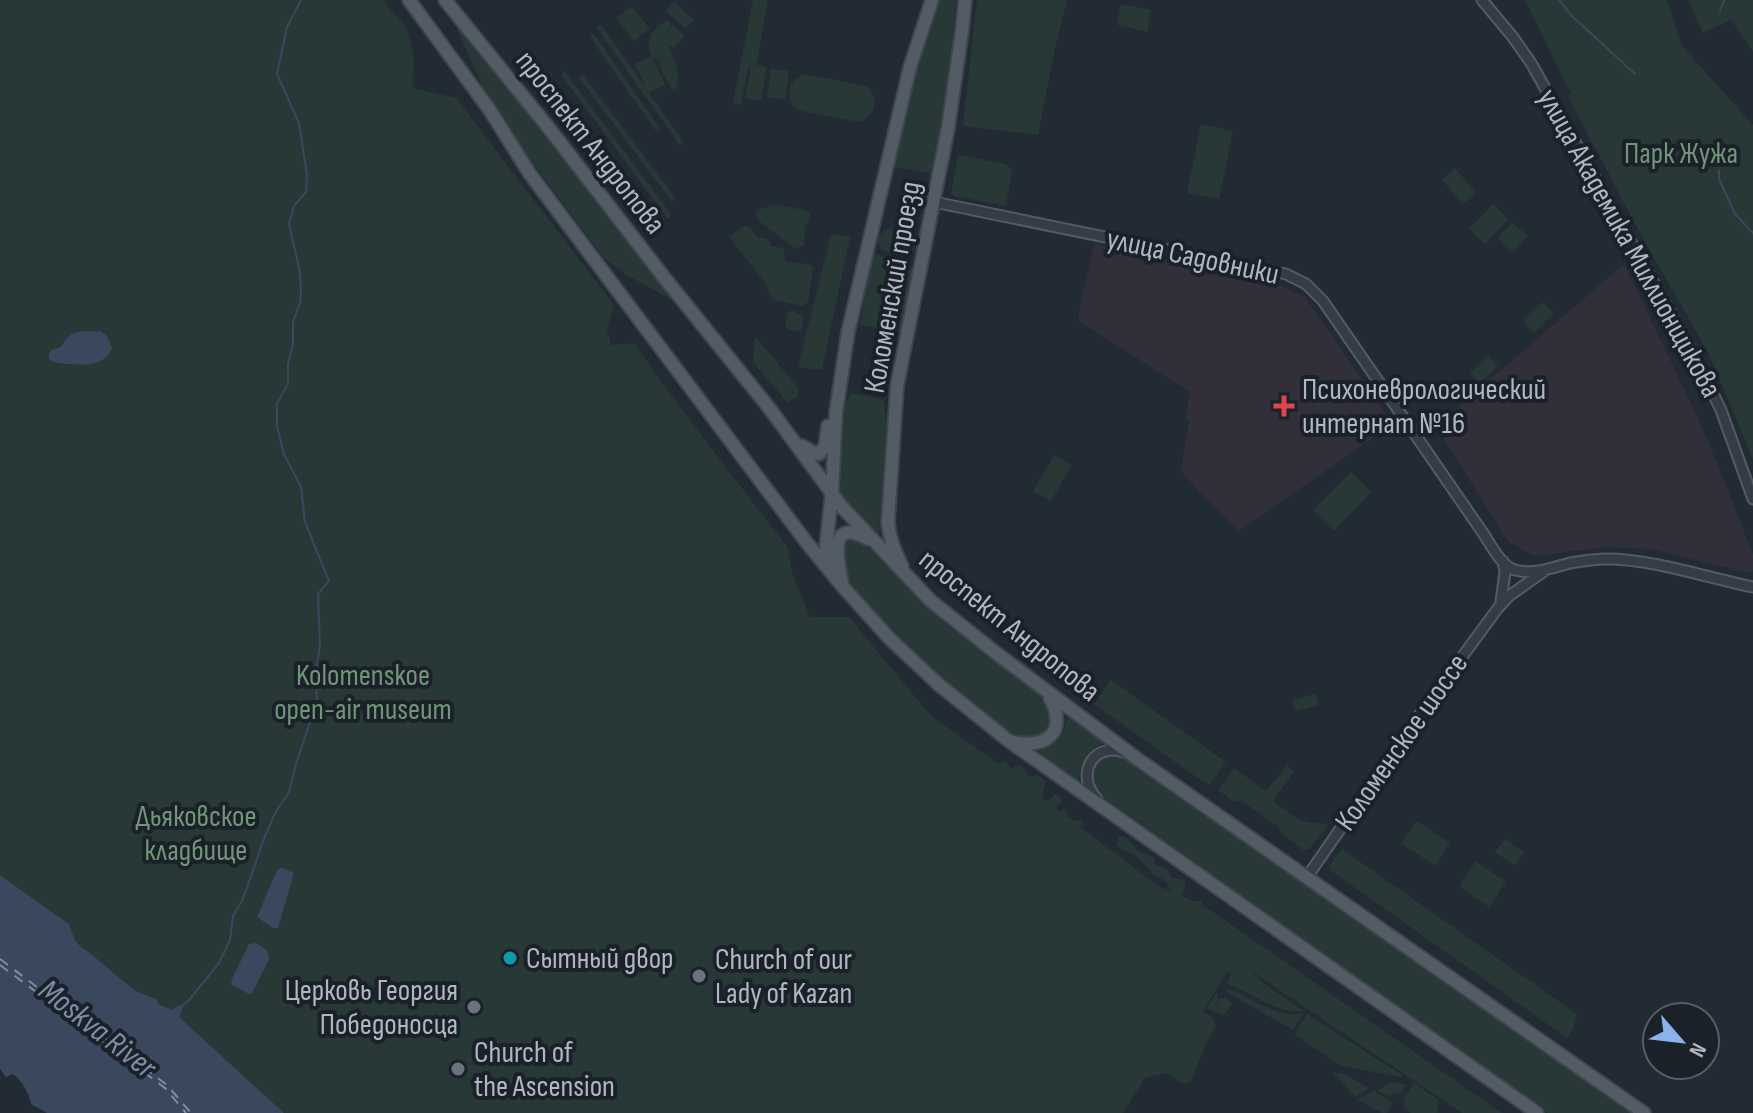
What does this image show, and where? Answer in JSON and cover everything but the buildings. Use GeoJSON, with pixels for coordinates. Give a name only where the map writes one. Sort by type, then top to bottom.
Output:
{"type":"FeatureCollection","features":[{"type":"Feature","properties":{"kind":"main road","name":"проспект Андропова"},"geometry":{"type":"LineString","coordinates":[[409,0],[489,109],[530,174],[829,570],[889,638],[938,684],[1009,741],[1537,1113]]}},
{"type":"Feature","properties":{"kind":"main road","name":"проспект Андропова"},"geometry":{"type":"LineString","coordinates":[[445,0],[794,440],[842,507],[910,580],[948,615],[1136,758],[1644,1113]]}},
{"type":"Feature","properties":{"kind":"main road","name":"Коломенский проезд"},"geometry":{"type":"LineString","coordinates":[[829,570],[826,547],[838,397],[848,332],[910,67],[932,0]]}},
{"type":"Feature","properties":{"kind":"main road","name":"Коломенский проезд"},"geometry":{"type":"LineString","coordinates":[[910,580],[895,553],[888,522],[897,386],[950,114],[965,0]]}},
{"type":"Feature","properties":{"kind":"main road"},"geometry":{"type":"LineString","coordinates":[[794,440],[810,452],[819,454],[825,446],[832,403],[838,397]]}},
{"type":"Feature","properties":{"kind":"main road"},"geometry":{"type":"LineString","coordinates":[[843,587],[837,555],[839,538],[850,532],[874,542]]}},
{"type":"Feature","properties":{"kind":"main road"},"geometry":{"type":"LineString","coordinates":[[1009,741],[1036,744],[1053,732],[1057,711],[1047,691]]}},
{"type":"Feature","properties":{"kind":"street","name":"улица Академика Миллионщикова"},"geometry":{"type":"LineString","coordinates":[[1482,0],[1531,63],[1692,351],[1721,410],[1753,499]]}},
{"type":"Feature","properties":{"kind":"street","name":"улица Садовники"},"geometry":{"type":"LineString","coordinates":[[934,202],[1286,274],[1306,284],[1323,301],[1503,561],[1517,570]]}},
{"type":"Feature","properties":{"kind":"street"},"geometry":{"type":"LineString","coordinates":[[1545,571],[1521,588],[1509,589],[1505,579],[1508,573],[1517,570],[1545,571],[1584,561],[1610,559],[1753,585]]}},
{"type":"Feature","properties":{"kind":"street","name":"улица Садовники"},"geometry":{"type":"LineString","coordinates":[[1503,561],[1505,579]]}},
{"type":"Feature","properties":{"kind":"street"},"geometry":{"type":"LineString","coordinates":[[1517,570],[1525,576],[1521,588]]}},
{"type":"Feature","properties":{"kind":"street","name":"Коломенское шоссе"},"geometry":{"type":"LineString","coordinates":[[1498,608],[1505,579]]}},
{"type":"Feature","properties":{"kind":"street","name":"Коломенское шоссе"},"geometry":{"type":"LineString","coordinates":[[1307,877],[1498,608],[1521,588]]}},
{"type":"Feature","properties":{"kind":"street"},"geometry":{"type":"LineString","coordinates":[[1106,810],[1088,789],[1086,775],[1089,766],[1098,755],[1109,750],[1118,750],[1136,758]]}},
{"type":"Feature","properties":{"kind":"shaded area","name":"Психоневрологический интернат №16"},"geometry":{"type":"Polygon","coordinates":[[[1094,244],[1277,284],[1305,297],[1393,424],[1239,531],[1181,471],[1190,392],[1080,322],[1078,315],[1094,244]]]}},
{"type":"Feature","properties":{"kind":"shaded area"},"geometry":{"type":"Polygon","coordinates":[[[1624,264],[1717,463],[1753,554],[1753,570],[1749,573],[1650,549],[1606,547],[1535,556],[1508,542],[1436,426],[1624,264]]]}},
{"type":"Feature","properties":{"kind":"green space","name":"Kolomenskoe open-air museum"},"geometry":{"type":"Polygon","coordinates":[[[0,0],[382,0],[407,28],[414,58],[413,88],[456,98],[614,305],[607,329],[611,345],[634,343],[788,548],[792,573],[810,617],[849,617],[931,716],[999,764],[1003,761],[1011,768],[1018,765],[1028,775],[1037,775],[1046,781],[1042,797],[1047,801],[1056,794],[1061,797],[1061,803],[1055,807],[1060,811],[1065,808],[1068,817],[1074,821],[1080,820],[1080,827],[1158,886],[1172,891],[1139,858],[1117,845],[1119,836],[1124,836],[1138,851],[1154,857],[1156,865],[1167,869],[1171,877],[1184,880],[1186,884],[1182,896],[1202,901],[1203,905],[1502,1113],[1462,1113],[1253,972],[1303,1011],[1274,1006],[1230,985],[1227,982],[1232,973],[1227,972],[1203,1011],[1214,1019],[1216,1026],[1192,1079],[1182,1083],[1166,1073],[1145,1078],[1123,1113],[284,1113],[178,1017],[183,1009],[172,1010],[134,990],[81,947],[69,924],[0,875],[0,0]]]}},
{"type":"Feature","properties":{"kind":"green space"},"geometry":{"type":"Polygon","coordinates":[[[753,0],[768,0],[755,64],[767,67],[761,101],[745,98],[751,66],[741,104],[736,105],[733,102],[753,0]]]}},
{"type":"Feature","properties":{"kind":"green space"},"geometry":{"type":"Polygon","coordinates":[[[937,0],[956,0],[948,93],[933,173],[892,167],[937,0]]]}},
{"type":"Feature","properties":{"kind":"green space"},"geometry":{"type":"Polygon","coordinates":[[[977,0],[1067,0],[1038,135],[963,126],[977,0]]]}},
{"type":"Feature","properties":{"kind":"green space","name":"Парк Жужа"},"geometry":{"type":"Polygon","coordinates":[[[1525,0],[1667,0],[1682,46],[1753,125],[1753,459],[1708,352],[1642,237],[1566,93],[1572,96],[1525,0]]]}},
{"type":"Feature","properties":{"kind":"green space"},"geometry":{"type":"Polygon","coordinates":[[[1688,0],[1753,0],[1753,52],[1731,20],[1703,33],[1688,0]]]}},
{"type":"Feature","properties":{"kind":"green space"},"geometry":{"type":"Polygon","coordinates":[[[674,2],[694,20],[685,28],[666,11],[674,2]]]}},
{"type":"Feature","properties":{"kind":"green space"},"geometry":{"type":"Polygon","coordinates":[[[1121,4],[1151,10],[1147,32],[1117,25],[1121,4]]]}},
{"type":"Feature","properties":{"kind":"green space"},"geometry":{"type":"Polygon","coordinates":[[[632,6],[650,29],[634,41],[616,18],[632,6]]]}},
{"type":"Feature","properties":{"kind":"green space"},"geometry":{"type":"Polygon","coordinates":[[[668,20],[671,24],[666,33],[673,25],[685,36],[674,48],[667,44],[676,66],[678,83],[676,89],[672,89],[660,62],[652,58],[665,84],[649,93],[683,141],[681,145],[597,28],[601,25],[646,88],[635,64],[651,56],[651,34],[668,20]]]}},
{"type":"Feature","properties":{"kind":"green space"},"geometry":{"type":"Polygon","coordinates":[[[454,22],[674,301],[625,274],[604,258],[501,120],[482,86],[454,22]]]}},
{"type":"Feature","properties":{"kind":"green space"},"geometry":{"type":"Polygon","coordinates":[[[592,34],[659,129],[655,130],[590,37],[592,34]]]}},
{"type":"Feature","properties":{"kind":"green space"},"geometry":{"type":"Polygon","coordinates":[[[520,52],[533,63],[579,122],[577,131],[567,123],[516,58],[520,52]]]}},
{"type":"Feature","properties":{"kind":"green space"},"geometry":{"type":"Polygon","coordinates":[[[771,69],[789,71],[785,100],[767,97],[771,69]]]}},
{"type":"Feature","properties":{"kind":"green space"},"geometry":{"type":"Polygon","coordinates":[[[563,71],[671,214],[670,218],[561,75],[563,71]]]}},
{"type":"Feature","properties":{"kind":"green space"},"geometry":{"type":"Polygon","coordinates":[[[805,74],[866,86],[873,96],[872,112],[859,122],[801,111],[790,101],[790,92],[794,80],[805,74]]]}},
{"type":"Feature","properties":{"kind":"green space"},"geometry":{"type":"Polygon","coordinates":[[[581,75],[675,197],[673,201],[579,78],[581,75]]]}},
{"type":"Feature","properties":{"kind":"green space"},"geometry":{"type":"Polygon","coordinates":[[[1201,124],[1233,131],[1219,199],[1187,193],[1201,124]]]}},
{"type":"Feature","properties":{"kind":"green space"},"geometry":{"type":"Polygon","coordinates":[[[958,155],[1006,164],[1012,170],[1006,206],[951,193],[958,155]]]}},
{"type":"Feature","properties":{"kind":"green space"},"geometry":{"type":"Polygon","coordinates":[[[1455,168],[1476,193],[1463,204],[1442,180],[1455,168]]]}},
{"type":"Feature","properties":{"kind":"green space"},"geometry":{"type":"Polygon","coordinates":[[[1493,204],[1509,219],[1485,244],[1469,229],[1493,204]]]}},
{"type":"Feature","properties":{"kind":"green space"},"geometry":{"type":"Polygon","coordinates":[[[776,205],[811,213],[805,228],[804,245],[796,249],[760,222],[755,213],[776,205]]]}},
{"type":"Feature","properties":{"kind":"green space"},"geometry":{"type":"Polygon","coordinates":[[[1512,222],[1528,236],[1513,252],[1498,238],[1512,222]]]}},
{"type":"Feature","properties":{"kind":"green space"},"geometry":{"type":"Polygon","coordinates":[[[744,226],[750,227],[756,236],[767,239],[770,246],[784,248],[785,261],[811,265],[808,302],[803,306],[770,296],[766,284],[729,237],[744,226]]]}},
{"type":"Feature","properties":{"kind":"green space"},"geometry":{"type":"Polygon","coordinates":[[[888,228],[913,234],[917,240],[914,251],[903,257],[880,247],[878,239],[888,228]]]}},
{"type":"Feature","properties":{"kind":"green space"},"geometry":{"type":"Polygon","coordinates":[[[831,234],[850,237],[822,370],[798,367],[831,234]]]}},
{"type":"Feature","properties":{"kind":"green space"},"geometry":{"type":"Polygon","coordinates":[[[875,255],[908,264],[915,270],[900,332],[860,325],[870,259],[875,255]]]}},
{"type":"Feature","properties":{"kind":"green space"},"geometry":{"type":"Polygon","coordinates":[[[1543,302],[1554,313],[1534,333],[1523,322],[1543,302]]]}},
{"type":"Feature","properties":{"kind":"green space"},"geometry":{"type":"Polygon","coordinates":[[[792,310],[804,317],[801,332],[788,330],[785,326],[787,313],[792,310]]]}},
{"type":"Feature","properties":{"kind":"green space"},"geometry":{"type":"Polygon","coordinates":[[[755,336],[799,389],[797,397],[787,402],[753,362],[755,336]]]}},
{"type":"Feature","properties":{"kind":"green space"},"geometry":{"type":"Polygon","coordinates":[[[1488,355],[1498,366],[1479,383],[1470,373],[1488,355]]]}},
{"type":"Feature","properties":{"kind":"green space"},"geometry":{"type":"Polygon","coordinates":[[[852,393],[884,400],[886,423],[879,536],[840,495],[844,405],[852,393]]]}},
{"type":"Feature","properties":{"kind":"green space"},"geometry":{"type":"Polygon","coordinates":[[[1054,455],[1072,465],[1051,501],[1033,491],[1054,455]]]}},
{"type":"Feature","properties":{"kind":"green space"},"geometry":{"type":"Polygon","coordinates":[[[1351,472],[1371,492],[1334,531],[1313,510],[1351,472]]]}},
{"type":"Feature","properties":{"kind":"green space"},"geometry":{"type":"Polygon","coordinates":[[[848,536],[863,542],[947,625],[1048,700],[1052,724],[1042,737],[1019,740],[940,677],[865,602],[851,586],[842,565],[841,543],[848,536]]]}},
{"type":"Feature","properties":{"kind":"green space"},"geometry":{"type":"Polygon","coordinates":[[[1111,680],[1226,762],[1209,786],[1094,704],[1111,680]]]}},
{"type":"Feature","properties":{"kind":"green space"},"geometry":{"type":"Polygon","coordinates":[[[1316,694],[1319,705],[1295,711],[1292,700],[1316,694]]]}},
{"type":"Feature","properties":{"kind":"green space"},"geometry":{"type":"Polygon","coordinates":[[[1068,713],[1106,742],[1086,757],[1079,781],[1038,752],[1059,738],[1068,713]]]}},
{"type":"Feature","properties":{"kind":"green space"},"geometry":{"type":"Polygon","coordinates":[[[1112,754],[1125,756],[1632,1113],[1548,1113],[1099,794],[1093,781],[1093,770],[1099,760],[1112,754]]]}},
{"type":"Feature","properties":{"kind":"green space"},"geometry":{"type":"Polygon","coordinates":[[[1287,765],[1294,772],[1273,801],[1303,821],[1328,826],[1309,849],[1303,850],[1280,832],[1279,827],[1240,800],[1234,802],[1218,790],[1234,768],[1266,791],[1287,765]]]}},
{"type":"Feature","properties":{"kind":"green space"},"geometry":{"type":"Polygon","coordinates":[[[1417,821],[1450,843],[1435,866],[1401,843],[1417,821]]]}},
{"type":"Feature","properties":{"kind":"green space"},"geometry":{"type":"Polygon","coordinates":[[[1505,839],[1524,852],[1515,866],[1495,852],[1505,839]]]}},
{"type":"Feature","properties":{"kind":"green space"},"geometry":{"type":"Polygon","coordinates":[[[1342,849],[1577,1014],[1567,1038],[1330,870],[1329,866],[1342,849]]]}},
{"type":"Feature","properties":{"kind":"green space"},"geometry":{"type":"Polygon","coordinates":[[[1476,861],[1506,882],[1489,907],[1459,886],[1476,861]]]}},
{"type":"Feature","properties":{"kind":"green space"},"geometry":{"type":"Polygon","coordinates":[[[1224,988],[1273,1010],[1304,1013],[1293,1030],[1224,988]]]}},
{"type":"Feature","properties":{"kind":"green space"},"geometry":{"type":"Polygon","coordinates":[[[1217,992],[1217,1011],[1219,998],[1225,997],[1232,1005],[1223,1016],[1207,1008],[1217,992]]]}},
{"type":"Feature","properties":{"kind":"green space"},"geometry":{"type":"Polygon","coordinates":[[[1307,1014],[1401,1077],[1341,1066],[1296,1036],[1295,1032],[1307,1014]]]}},
{"type":"Feature","properties":{"kind":"green space"},"geometry":{"type":"Polygon","coordinates":[[[1332,1072],[1345,1074],[1369,1088],[1355,1097],[1332,1072]]]}},
{"type":"Feature","properties":{"kind":"green space"},"geometry":{"type":"Polygon","coordinates":[[[1393,1082],[1406,1085],[1398,1096],[1393,1093],[1390,1097],[1377,1090],[1393,1082]]]}},
{"type":"Feature","properties":{"kind":"green space"},"geometry":{"type":"Polygon","coordinates":[[[1414,1083],[1439,1100],[1437,1113],[1411,1113],[1403,1106],[1406,1102],[1403,1100],[1414,1083]]]}},
{"type":"Feature","properties":{"kind":"green space"},"geometry":{"type":"Polygon","coordinates":[[[1374,1091],[1393,1103],[1387,1113],[1357,1099],[1374,1091]]]}},
{"type":"Feature","properties":{"kind":"water"},"geometry":{"type":"Polygon","coordinates":[[[100,331],[107,336],[112,348],[100,361],[76,364],[49,359],[51,350],[61,347],[73,334],[100,331]]]}},
{"type":"Feature","properties":{"kind":"water"},"geometry":{"type":"Polygon","coordinates":[[[280,868],[294,873],[278,928],[273,928],[257,917],[280,868]]]}},
{"type":"Feature","properties":{"kind":"water","name":"Moskva River"},"geometry":{"type":"Polygon","coordinates":[[[0,875],[69,924],[81,947],[134,990],[172,1010],[179,1005],[183,1008],[179,1017],[284,1113],[47,1113],[31,1104],[20,1080],[13,1074],[6,1077],[0,1069],[0,875]]]}},
{"type":"Feature","properties":{"kind":"water"},"geometry":{"type":"Polygon","coordinates":[[[256,943],[267,950],[269,959],[249,994],[232,985],[231,981],[249,944],[256,943]]]}},
{"type":"Feature","properties":{"kind":"waterway"},"geometry":{"type":"LineString","coordinates":[[180,1008],[219,963],[230,940],[233,916],[243,899],[275,813],[289,792],[317,701],[315,673],[320,647],[318,594],[329,581],[305,522],[301,487],[284,454],[277,427],[277,403],[288,384],[293,322],[301,290],[289,224],[294,206],[306,192],[307,175],[299,123],[277,74],[287,27],[301,0]]}},
{"type":"Feature","properties":{"kind":"waterway"},"geometry":{"type":"LineString","coordinates":[[1559,0],[1635,74]]}},
{"type":"Feature","properties":{"kind":"waterway"},"geometry":{"type":"LineString","coordinates":[[1720,11],[1724,0]]}},
{"type":"Feature","properties":{"kind":"waterway"},"geometry":{"type":"LineString","coordinates":[[1719,170],[1719,179],[1735,214],[1753,233]]}},
{"type":"Feature","properties":{"kind":"ferry route"},"geometry":{"type":"LineString","coordinates":[[0,959],[167,1085],[191,1113]]}},
{"type":"Feature","properties":{"kind":"ferry route"},"geometry":{"type":"LineString","coordinates":[[0,965],[165,1088],[186,1113]]}},
{"type":"Feature","properties":{"kind":"place","name":"Психоневрологический интернат №16"},"geometry":{"type":"Point","coordinates":[1284,406]}},
{"type":"Feature","properties":{"kind":"place","name":"Сытный двор"},"geometry":{"type":"Point","coordinates":[510,958]}},
{"type":"Feature","properties":{"kind":"place","name":"Church of our Lady of Kazan"},"geometry":{"type":"Point","coordinates":[699,976]}},
{"type":"Feature","properties":{"kind":"place","name":"Церковь Георгия Победоносца"},"geometry":{"type":"Point","coordinates":[474,1007]}},
{"type":"Feature","properties":{"kind":"place","name":"Church of the Ascension"},"geometry":{"type":"Point","coordinates":[458,1069]}},
{"type":"Feature","properties":{"kind":"park label","name":"Дьяковское кладбище"},"geometry":{"type":"Point","coordinates":[196,833]}}]}
